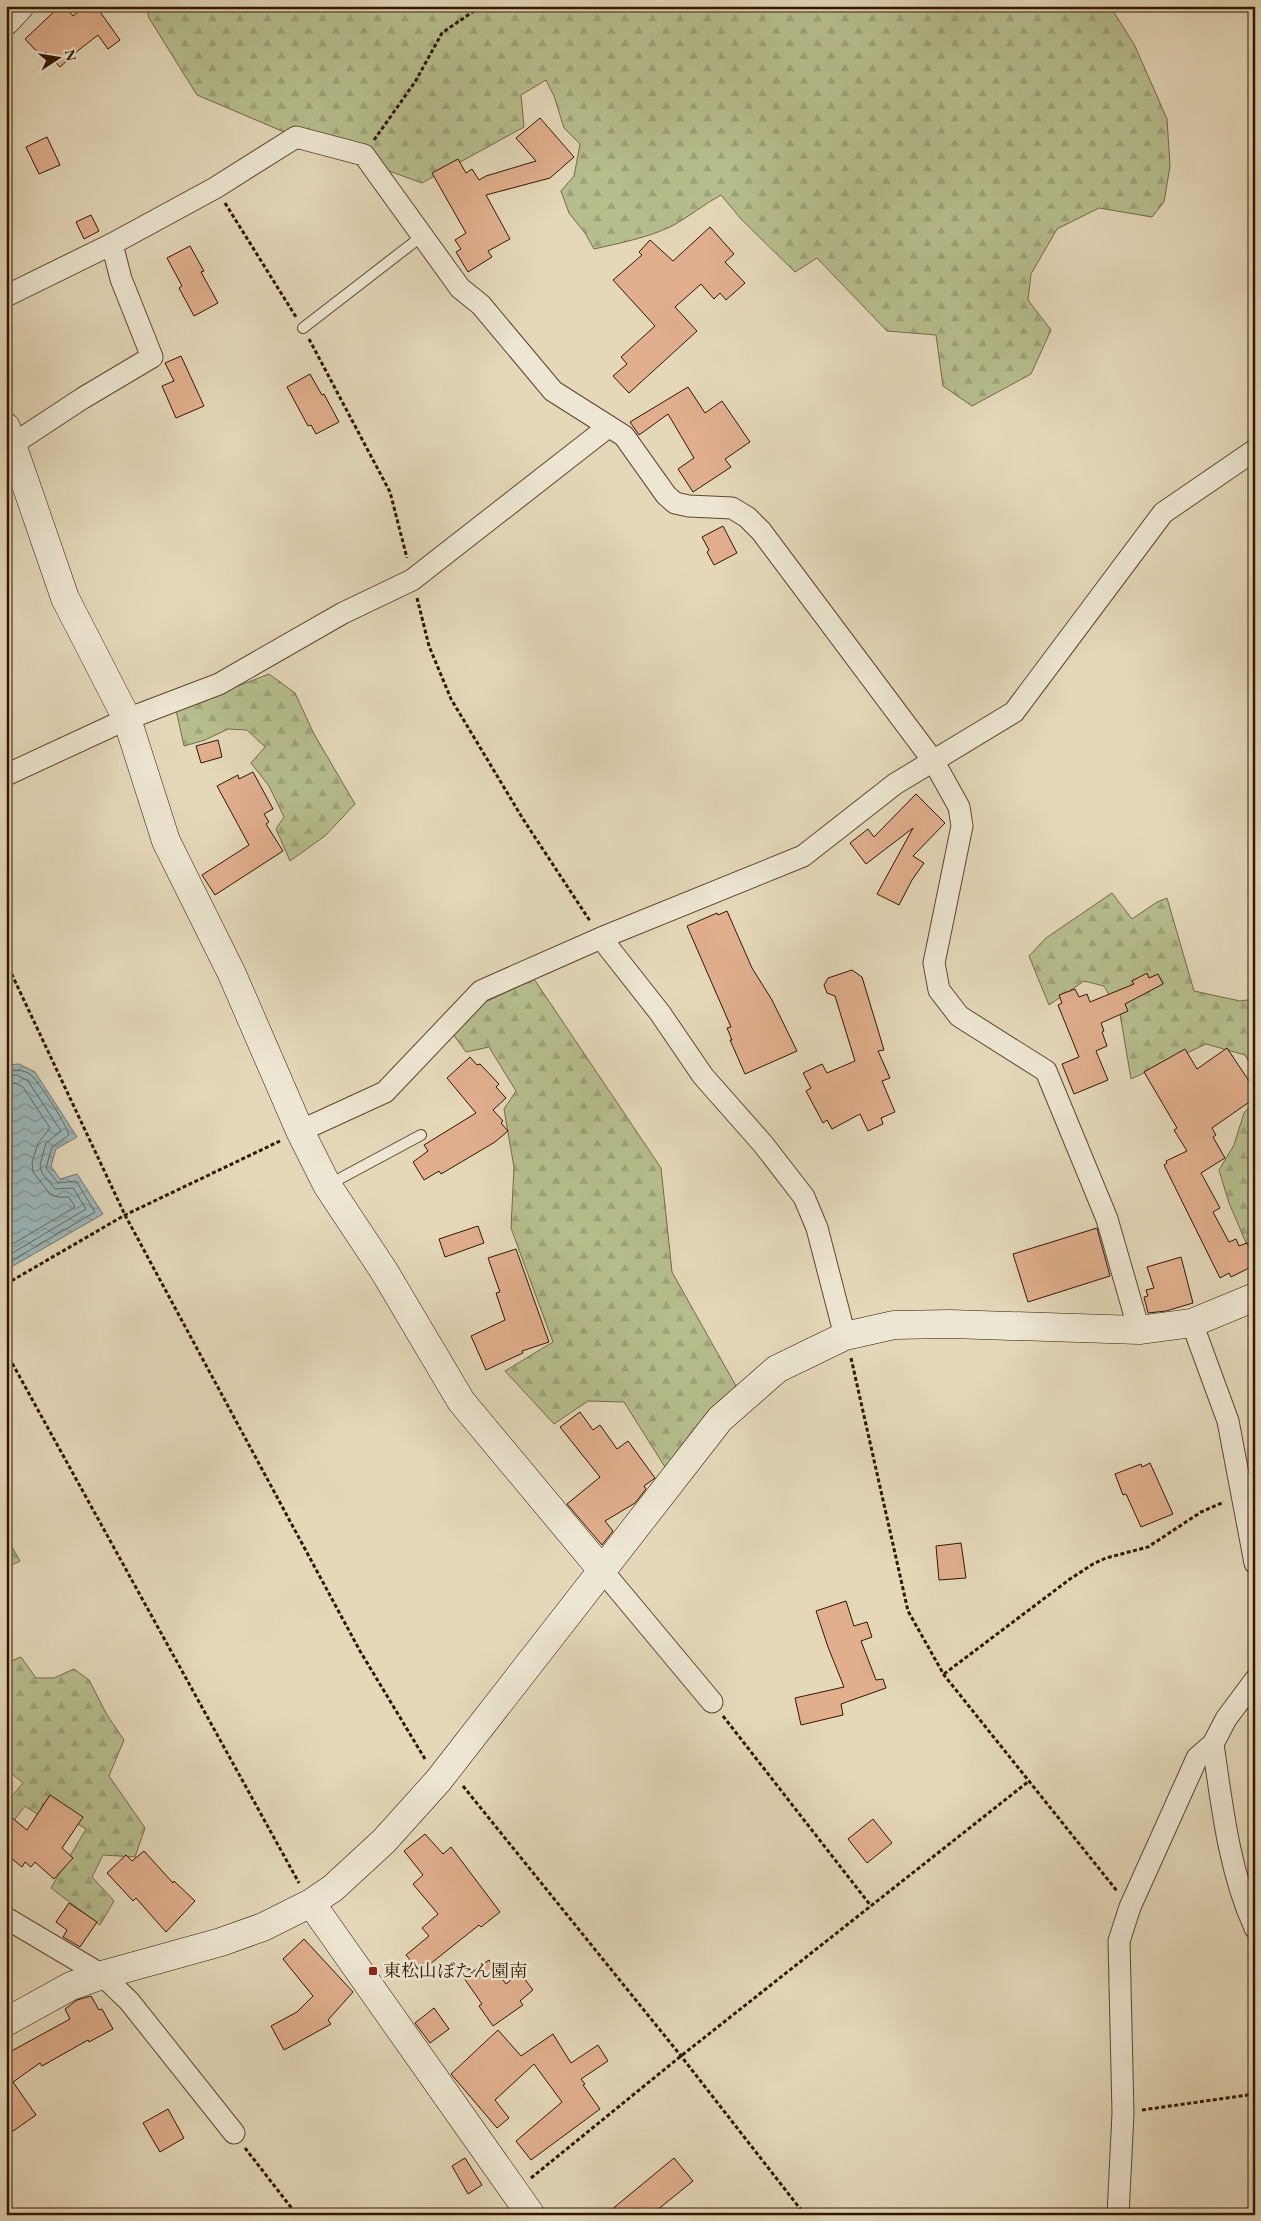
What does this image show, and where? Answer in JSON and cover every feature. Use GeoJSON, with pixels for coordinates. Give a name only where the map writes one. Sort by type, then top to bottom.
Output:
{"type":"FeatureCollection","features":[{"type":"Feature","properties":{"kind":"street"},"geometry":{"type":"LineString","coordinates":[[6,21],[20,6]]}},
{"type":"Feature","properties":{"kind":"street"},"geometry":{"type":"LineString","coordinates":[[6,296],[112,244],[215,188],[296,137],[364,155],[460,288],[481,306],[553,391],[624,436],[666,495],[675,503],[713,509],[732,508],[747,516],[761,531],[934,762],[959,807],[962,826],[934,963],[939,990],[959,1016],[1046,1071],[1107,1219],[1139,1330]]}},
{"type":"Feature","properties":{"kind":"street"},"geometry":{"type":"LineString","coordinates":[[112,244],[121,279],[152,357],[83,398],[10,436],[66,598],[127,719],[166,841],[232,974],[300,1131],[327,1185],[384,1271],[460,1400],[712,1702]]}},
{"type":"Feature","properties":{"kind":"street"},"geometry":{"type":"LineString","coordinates":[[6,775],[127,719],[219,684],[343,613],[412,580],[608,427]]}},
{"type":"Feature","properties":{"kind":"street"},"geometry":{"type":"LineString","coordinates":[[300,1131],[385,1092],[481,991],[601,938],[803,856],[895,784],[1014,712],[1163,513],[1255,450]]}},
{"type":"Feature","properties":{"kind":"street"},"geometry":{"type":"LineString","coordinates":[[601,938],[660,1013],[703,1076],[763,1144],[804,1197],[818,1228],[846,1336]]}},
{"type":"Feature","properties":{"kind":"street"},"geometry":{"type":"LineString","coordinates":[[6,2022],[72,1986],[102,1975],[221,1942],[263,1927],[311,1903],[333,1888],[358,1866],[444,1774],[720,1420],[777,1369],[846,1336],[894,1324],[1139,1330],[1192,1323],[1255,1297]]}},
{"type":"Feature","properties":{"kind":"street"},"geometry":{"type":"LineString","coordinates":[[1192,1323],[1228,1421],[1241,1497],[1255,1562]]}},
{"type":"Feature","properties":{"kind":"street"},"geometry":{"type":"LineString","coordinates":[[1118,2215],[1123,2113],[1119,1942],[1130,1907],[1197,1758],[1213,1744],[1226,1718],[1255,1680]]}},
{"type":"Feature","properties":{"kind":"street"},"geometry":{"type":"LineString","coordinates":[[1213,1744],[1226,1831],[1246,1910],[1255,1928]]}},
{"type":"Feature","properties":{"kind":"street"},"geometry":{"type":"LineString","coordinates":[[311,1903],[531,2215]]}},
{"type":"Feature","properties":{"kind":"street"},"geometry":{"type":"LineString","coordinates":[[6,1918],[102,1975],[129,2001],[234,2133]]}},
{"type":"Feature","properties":{"kind":"lane"},"geometry":{"type":"LineString","coordinates":[[303,328],[422,236]]}},
{"type":"Feature","properties":{"kind":"lane"},"geometry":{"type":"LineString","coordinates":[[327,1185],[421,1135]]}},
{"type":"Feature","properties":{"kind":"path"},"geometry":{"type":"LineString","coordinates":[[364,155],[415,82],[442,33],[481,6]]}},
{"type":"Feature","properties":{"kind":"path"},"geometry":{"type":"LineString","coordinates":[[6,962],[125,1215],[360,1651],[444,1774],[681,2056],[804,2215]]}},
{"type":"Feature","properties":{"kind":"path"},"geometry":{"type":"LineString","coordinates":[[6,1284],[125,1215],[300,1131]]}},
{"type":"Feature","properties":{"kind":"path"},"geometry":{"type":"LineString","coordinates":[[846,1336],[908,1612],[944,1674],[1130,1907]]}},
{"type":"Feature","properties":{"kind":"path"},"geometry":{"type":"LineString","coordinates":[[6,1352],[311,1903]]}},
{"type":"Feature","properties":{"kind":"path"},"geometry":{"type":"LineString","coordinates":[[944,1674],[1070,1579],[1093,1564],[1106,1558],[1148,1547],[1201,1512],[1241,1497]]}},
{"type":"Feature","properties":{"kind":"path"},"geometry":{"type":"LineString","coordinates":[[712,1702],[871,1906]]}},
{"type":"Feature","properties":{"kind":"path"},"geometry":{"type":"LineString","coordinates":[[515,2191],[681,2056],[1029,1781]]}},
{"type":"Feature","properties":{"kind":"path"},"geometry":{"type":"LineString","coordinates":[[1123,2113],[1255,2094]]}},
{"type":"Feature","properties":{"kind":"path"},"geometry":{"type":"LineString","coordinates":[[234,2133],[296,2215]]}},
{"type":"Feature","properties":{"kind":"green space"},"geometry":{"type":"Polygon","coordinates":[[[146,6],[1110,6],[1135,46],[1167,119],[1170,166],[1164,202],[1152,217],[1099,208],[1057,229],[1031,274],[1028,300],[1051,330],[1031,374],[972,406],[943,386],[936,335],[887,331],[817,258],[795,272],[741,219],[721,195],[663,230],[633,240],[594,249],[585,233],[569,213],[561,191],[574,176],[580,144],[564,128],[554,96],[546,80],[521,95],[524,127],[422,183],[296,137],[197,95],[149,18],[146,6]]]}},
{"type":"Feature","properties":{"kind":"green space"},"geometry":{"type":"Polygon","coordinates":[[[269,674],[295,693],[314,734],[355,804],[325,836],[290,861],[276,829],[284,817],[269,786],[251,763],[265,747],[247,730],[228,729],[205,740],[184,746],[176,710],[269,674]]]}},
{"type":"Feature","properties":{"kind":"green space"},"geometry":{"type":"Polygon","coordinates":[[[1112,893],[1132,919],[1157,902],[1167,898],[1194,991],[1240,1001],[1255,999],[1255,1073],[1245,1055],[1206,1044],[1131,1079],[1120,1014],[1104,986],[1084,981],[1049,1005],[1029,956],[1046,938],[1112,893]]]}},
{"type":"Feature","properties":{"kind":"green space"},"geometry":{"type":"Polygon","coordinates":[[[534,979],[661,1168],[672,1272],[736,1386],[665,1467],[624,1402],[588,1401],[554,1424],[505,1371],[553,1342],[511,1228],[514,1167],[504,1109],[516,1091],[489,1047],[466,1052],[453,1034],[477,1006],[534,979]]]}},
{"type":"Feature","properties":{"kind":"green space"},"geometry":{"type":"Polygon","coordinates":[[[1255,1100],[1255,1247],[1247,1245],[1229,1203],[1219,1170],[1234,1145],[1244,1113],[1255,1100]]]}},
{"type":"Feature","properties":{"kind":"green space"},"geometry":{"type":"Polygon","coordinates":[[[6,1536],[20,1561],[6,1568],[6,1536]]]}},
{"type":"Feature","properties":{"kind":"green space"},"geometry":{"type":"Polygon","coordinates":[[[21,1657],[36,1678],[54,1678],[74,1669],[89,1680],[107,1715],[124,1740],[109,1776],[145,1828],[135,1857],[103,1855],[92,1877],[114,1901],[100,1925],[51,1888],[86,1829],[43,1803],[40,1816],[25,1806],[6,1831],[6,1803],[23,1783],[6,1769],[6,1663],[21,1657]]]}},
{"type":"Feature","properties":{"kind":"water"},"geometry":{"type":"Polygon","coordinates":[[[19,1064],[35,1072],[77,1137],[56,1149],[51,1166],[60,1179],[77,1174],[103,1214],[6,1270],[6,1065],[19,1064]]]}},
{"type":"Feature","properties":{"kind":"building"},"geometry":{"type":"Polygon","coordinates":[[[60,6],[64,6],[73,16],[85,6],[96,6],[120,40],[108,49],[98,35],[60,67],[46,52],[41,56],[25,39],[60,6]]]}},
{"type":"Feature","properties":{"kind":"building"},"geometry":{"type":"Polygon","coordinates":[[[540,118],[574,157],[550,178],[486,195],[510,239],[488,251],[492,257],[468,272],[456,252],[461,249],[455,240],[466,233],[432,173],[458,159],[466,173],[472,169],[479,180],[486,176],[536,161],[516,138],[540,118]]]}},
{"type":"Feature","properties":{"kind":"building"},"geometry":{"type":"Polygon","coordinates":[[[47,137],[60,165],[39,174],[26,147],[47,137]]]}},
{"type":"Feature","properties":{"kind":"building"},"geometry":{"type":"Polygon","coordinates":[[[91,215],[99,231],[84,239],[76,222],[91,215]]]}},
{"type":"Feature","properties":{"kind":"building"},"geometry":{"type":"Polygon","coordinates":[[[710,227],[734,254],[725,262],[745,283],[726,300],[720,293],[714,299],[701,284],[675,307],[697,331],[629,393],[613,376],[627,364],[621,357],[655,326],[613,280],[642,255],[639,252],[650,240],[673,261],[710,227]]]}},
{"type":"Feature","properties":{"kind":"building"},"geometry":{"type":"Polygon","coordinates":[[[190,246],[204,271],[201,272],[218,303],[194,316],[179,288],[182,286],[167,258],[190,246]]]}},
{"type":"Feature","properties":{"kind":"building"},"geometry":{"type":"Polygon","coordinates":[[[181,356],[204,406],[176,418],[162,386],[174,381],[165,363],[181,356]]]}},
{"type":"Feature","properties":{"kind":"building"},"geometry":{"type":"Polygon","coordinates":[[[310,374],[322,395],[324,394],[339,422],[316,434],[311,425],[308,426],[287,387],[310,374]]]}},
{"type":"Feature","properties":{"kind":"building"},"geometry":{"type":"Polygon","coordinates":[[[688,387],[705,413],[722,401],[750,442],[725,459],[731,467],[693,492],[678,469],[694,458],[668,414],[639,435],[630,422],[688,387]]]}},
{"type":"Feature","properties":{"kind":"building"},"geometry":{"type":"Polygon","coordinates":[[[723,526],[737,553],[714,565],[702,537],[723,526]]]}},
{"type":"Feature","properties":{"kind":"building"},"geometry":{"type":"Polygon","coordinates":[[[218,740],[222,757],[201,763],[196,746],[218,740]]]}},
{"type":"Feature","properties":{"kind":"building"},"geometry":{"type":"Polygon","coordinates":[[[253,772],[273,809],[264,814],[269,822],[266,824],[283,851],[215,895],[202,875],[249,845],[217,786],[238,775],[239,779],[253,772]]]}},
{"type":"Feature","properties":{"kind":"building"},"geometry":{"type":"Polygon","coordinates":[[[916,794],[945,823],[913,856],[924,863],[912,880],[899,905],[877,894],[913,828],[866,864],[850,843],[868,829],[874,837],[916,794]]]}},
{"type":"Feature","properties":{"kind":"building"},"geometry":{"type":"Polygon","coordinates":[[[727,911],[752,968],[772,1000],[797,1051],[745,1074],[730,1040],[732,1040],[727,1028],[731,1027],[687,926],[717,913],[718,915],[727,911]]]}},
{"type":"Feature","properties":{"kind":"building"},"geometry":{"type":"Polygon","coordinates":[[[852,970],[862,977],[884,1050],[878,1051],[890,1078],[882,1081],[895,1112],[881,1118],[883,1124],[868,1131],[860,1114],[832,1129],[827,1120],[823,1123],[806,1091],[811,1088],[803,1073],[822,1064],[827,1073],[855,1061],[835,996],[827,993],[824,985],[828,978],[852,970]]]}},
{"type":"Feature","properties":{"kind":"building"},"geometry":{"type":"Polygon","coordinates":[[[1147,973],[1149,978],[1158,974],[1163,984],[1125,1004],[1128,1011],[1101,1023],[1107,1046],[1096,1051],[1108,1080],[1074,1094],[1062,1064],[1079,1057],[1058,1005],[1062,1003],[1059,995],[1075,989],[1079,997],[1087,994],[1090,1002],[1134,984],[1132,981],[1147,973]]]}},
{"type":"Feature","properties":{"kind":"building"},"geometry":{"type":"Polygon","coordinates":[[[1227,1048],[1255,1090],[1255,1098],[1212,1128],[1216,1135],[1213,1137],[1225,1158],[1201,1173],[1220,1208],[1213,1212],[1229,1242],[1236,1239],[1239,1246],[1247,1243],[1255,1259],[1255,1265],[1231,1277],[1229,1273],[1220,1278],[1164,1165],[1167,1163],[1166,1161],[1187,1151],[1174,1130],[1177,1128],[1144,1072],[1185,1049],[1197,1069],[1227,1048]]]}},
{"type":"Feature","properties":{"kind":"building"},"geometry":{"type":"Polygon","coordinates":[[[470,1057],[477,1065],[480,1064],[499,1084],[496,1087],[506,1098],[493,1110],[503,1121],[501,1123],[508,1131],[495,1142],[441,1174],[439,1171],[424,1180],[413,1162],[428,1151],[424,1145],[476,1113],[447,1078],[470,1057]]]}},
{"type":"Feature","properties":{"kind":"building"},"geometry":{"type":"Polygon","coordinates":[[[478,1226],[484,1243],[445,1257],[439,1239],[478,1226]]]}},
{"type":"Feature","properties":{"kind":"building"},"geometry":{"type":"Polygon","coordinates":[[[1097,1228],[1110,1276],[1028,1302],[1013,1254],[1097,1228]]]}},
{"type":"Feature","properties":{"kind":"building"},"geometry":{"type":"Polygon","coordinates":[[[516,1249],[549,1342],[522,1351],[523,1353],[486,1370],[471,1336],[505,1320],[496,1293],[500,1292],[488,1258],[516,1249]]]}},
{"type":"Feature","properties":{"kind":"building"},"geometry":{"type":"Polygon","coordinates":[[[1181,1257],[1193,1303],[1166,1311],[1148,1313],[1144,1297],[1148,1296],[1146,1290],[1154,1288],[1147,1267],[1181,1257]]]}},
{"type":"Feature","properties":{"kind":"building"},"geometry":{"type":"Polygon","coordinates":[[[580,1412],[593,1430],[600,1425],[617,1449],[628,1441],[655,1478],[644,1486],[646,1489],[635,1503],[605,1521],[613,1531],[602,1545],[567,1504],[600,1477],[560,1427],[580,1412]]]}},
{"type":"Feature","properties":{"kind":"building"},"geometry":{"type":"Polygon","coordinates":[[[1150,1463],[1173,1514],[1141,1527],[1126,1494],[1123,1495],[1115,1474],[1141,1464],[1142,1467],[1150,1463]]]}},
{"type":"Feature","properties":{"kind":"building"},"geometry":{"type":"Polygon","coordinates":[[[961,1543],[966,1578],[939,1580],[936,1546],[961,1543]]]}},
{"type":"Feature","properties":{"kind":"building"},"geometry":{"type":"Polygon","coordinates":[[[846,1601],[854,1626],[867,1622],[872,1637],[861,1641],[876,1680],[883,1679],[886,1688],[841,1704],[843,1715],[801,1725],[795,1698],[844,1687],[816,1611],[846,1601]]]}},
{"type":"Feature","properties":{"kind":"building"},"geometry":{"type":"Polygon","coordinates":[[[50,1795],[83,1817],[62,1848],[73,1858],[54,1879],[35,1862],[31,1867],[25,1862],[22,1867],[6,1854],[6,1813],[27,1830],[50,1795]]]}},
{"type":"Feature","properties":{"kind":"building"},"geometry":{"type":"Polygon","coordinates":[[[873,1819],[892,1843],[867,1863],[848,1839],[873,1819]]]}},
{"type":"Feature","properties":{"kind":"building"},"geometry":{"type":"Polygon","coordinates":[[[425,1834],[443,1854],[451,1847],[500,1912],[481,1927],[479,1925],[420,1972],[406,1955],[429,1936],[422,1928],[438,1914],[413,1884],[423,1875],[404,1851],[425,1834]]]}},
{"type":"Feature","properties":{"kind":"building"},"geometry":{"type":"Polygon","coordinates":[[[144,1851],[173,1883],[174,1881],[195,1901],[166,1932],[136,1898],[133,1901],[107,1873],[126,1855],[132,1861],[144,1851]]]}},
{"type":"Feature","properties":{"kind":"building"},"geometry":{"type":"Polygon","coordinates":[[[69,1903],[97,1922],[80,1947],[63,1937],[67,1930],[56,1922],[69,1903]]]}},
{"type":"Feature","properties":{"kind":"building"},"geometry":{"type":"Polygon","coordinates":[[[304,1939],[353,1992],[328,2020],[331,2024],[284,2050],[271,2026],[297,2012],[313,1996],[283,1959],[304,1939]]]}},
{"type":"Feature","properties":{"kind":"building"},"geometry":{"type":"Polygon","coordinates":[[[489,1960],[506,1984],[520,1973],[533,1990],[520,2001],[523,2005],[493,2026],[479,2006],[482,2004],[464,1978],[489,1960]]]}},
{"type":"Feature","properties":{"kind":"building"},"geometry":{"type":"Polygon","coordinates":[[[91,1996],[99,2010],[102,2009],[113,2029],[89,2042],[88,2040],[42,2066],[40,2063],[13,2082],[36,2115],[6,2136],[6,2054],[70,2019],[65,2009],[77,2000],[91,1996]]]}},
{"type":"Feature","properties":{"kind":"building"},"geometry":{"type":"Polygon","coordinates":[[[434,2008],[449,2029],[430,2043],[415,2023],[434,2008]]]}},
{"type":"Feature","properties":{"kind":"building"},"geometry":{"type":"Polygon","coordinates":[[[498,2030],[521,2056],[553,2034],[571,2063],[598,2045],[608,2061],[581,2079],[585,2084],[583,2085],[600,2109],[531,2160],[516,2141],[562,2102],[534,2064],[495,2100],[509,2118],[497,2128],[451,2074],[498,2030]]]}},
{"type":"Feature","properties":{"kind":"building"},"geometry":{"type":"Polygon","coordinates":[[[168,2109],[184,2138],[160,2152],[143,2123],[168,2109]]]}},
{"type":"Feature","properties":{"kind":"building"},"geometry":{"type":"Polygon","coordinates":[[[465,2158],[482,2185],[468,2194],[452,2166],[465,2158]]]}},
{"type":"Feature","properties":{"kind":"building"},"geometry":{"type":"Polygon","coordinates":[[[674,2158],[693,2181],[651,2215],[605,2215],[674,2158]]]}},
{"type":"Feature","properties":{"kind":"place","name":"東松山ぼたん園南"},"geometry":{"type":"Point","coordinates":[373,1971]}}]}
